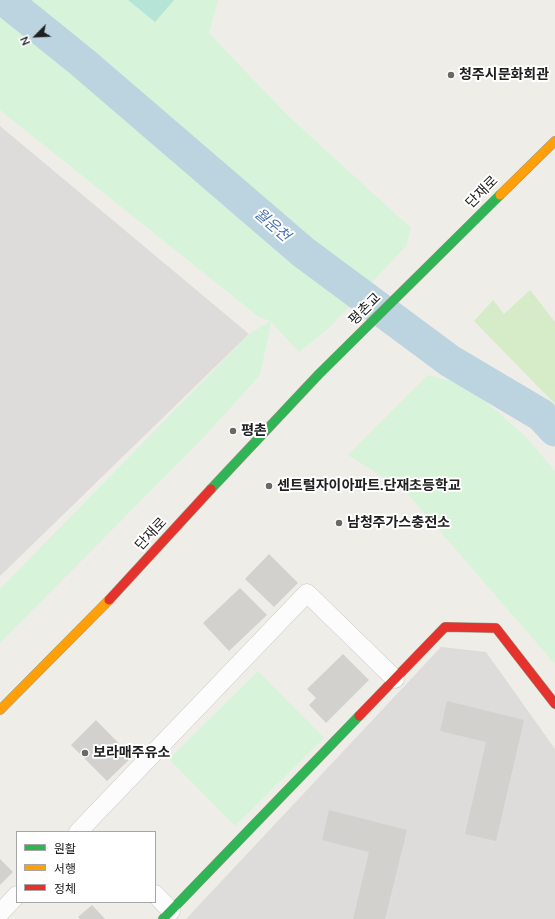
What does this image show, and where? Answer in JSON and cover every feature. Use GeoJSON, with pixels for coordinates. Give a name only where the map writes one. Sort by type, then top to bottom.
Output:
{"type":"FeatureCollection","features":[{"type":"Feature","properties":{"kind":"street"},"geometry":{"type":"LineString","coordinates":[[521,174],[555,130]]}},
{"type":"Feature","properties":{"kind":"street","name":"단재로"},"geometry":{"type":"LineString","coordinates":[[430,263],[555,141]]}},
{"type":"Feature","properties":{"kind":"street"},"geometry":{"type":"LineString","coordinates":[[521,174],[541,167]]}},
{"type":"Feature","properties":{"kind":"street","name":"평촌교"},"geometry":{"type":"LineString","coordinates":[[320,374],[430,263]]}},
{"type":"Feature","properties":{"kind":"street","name":"단재로"},"geometry":{"type":"LineString","coordinates":[[0,710],[103,606],[320,374]]}},
{"type":"Feature","properties":{"kind":"street"},"geometry":{"type":"LineString","coordinates":[[86,829],[307,593],[395,679]]}},
{"type":"Feature","properties":{"kind":"street"},"geometry":{"type":"LineString","coordinates":[[156,896],[167,915],[446,627],[496,628],[555,704]]}},
{"type":"Feature","properties":{"kind":"street"},"geometry":{"type":"LineString","coordinates":[[0,913],[16,896]]}},
{"type":"Feature","properties":{"kind":"shaded area"},"geometry":{"type":"Polygon","coordinates":[[[0,126],[249,334],[0,576],[0,126]]]}},
{"type":"Feature","properties":{"kind":"shaded area"},"geometry":{"type":"Polygon","coordinates":[[[441,647],[486,652],[555,749],[555,919],[186,919],[441,647]]]}},
{"type":"Feature","properties":{"kind":"green space"},"geometry":{"type":"Polygon","coordinates":[[[0,0],[218,0],[209,33],[286,114],[411,228],[406,246],[330,327],[299,352],[271,322],[260,375],[203,438],[0,643],[0,589],[249,334],[270,321],[259,317],[0,110],[0,0]]]}},
{"type":"Feature","properties":{"kind":"green space"},"geometry":{"type":"Polygon","coordinates":[[[128,0],[174,0],[155,22],[128,0]]]}},
{"type":"Feature","properties":{"kind":"green space"},"geometry":{"type":"Polygon","coordinates":[[[530,290],[555,322],[555,404],[474,321],[493,300],[504,314],[530,290]]]}},
{"type":"Feature","properties":{"kind":"green space"},"geometry":{"type":"Polygon","coordinates":[[[428,375],[468,386],[526,437],[555,471],[555,664],[405,491],[348,455],[428,375]]]}},
{"type":"Feature","properties":{"kind":"green space"},"geometry":{"type":"Polygon","coordinates":[[[258,671],[324,738],[235,826],[169,759],[258,671]]]}},
{"type":"Feature","properties":{"kind":"building"},"geometry":{"type":"Polygon","coordinates":[[[269,554],[298,583],[274,607],[245,579],[269,554]]]}},
{"type":"Feature","properties":{"kind":"building"},"geometry":{"type":"Polygon","coordinates":[[[240,588],[267,615],[229,651],[203,623],[240,588]]]}},
{"type":"Feature","properties":{"kind":"building"},"geometry":{"type":"Polygon","coordinates":[[[343,654],[369,680],[326,723],[309,705],[316,698],[307,689],[343,654]]]}},
{"type":"Feature","properties":{"kind":"building"},"geometry":{"type":"Polygon","coordinates":[[[447,701],[524,720],[496,841],[465,834],[486,742],[440,731],[447,701]]]}},
{"type":"Feature","properties":{"kind":"building"},"geometry":{"type":"Polygon","coordinates":[[[96,720],[132,757],[107,781],[71,745],[96,720]]]}},
{"type":"Feature","properties":{"kind":"building"},"geometry":{"type":"Polygon","coordinates":[[[329,810],[407,830],[385,919],[353,919],[369,852],[322,840],[329,810]]]}},
{"type":"Feature","properties":{"kind":"building"},"geometry":{"type":"Polygon","coordinates":[[[0,859],[13,872],[0,885],[0,859]]]}},
{"type":"Feature","properties":{"kind":"building"},"geometry":{"type":"Polygon","coordinates":[[[92,905],[105,919],[80,919],[78,917],[92,905]]]}},
{"type":"Feature","properties":{"kind":"waterway","name":"월운천"},"geometry":{"type":"LineString","coordinates":[[5,0],[82,62],[303,252],[450,361],[541,415],[555,430]]}},
{"type":"Feature","properties":{"kind":"traffic: fast"},"geometry":{"type":"LineString","coordinates":[[211,489],[319,374],[500,195]]}},
{"type":"Feature","properties":{"kind":"traffic: fast"},"geometry":{"type":"LineString","coordinates":[[163,919],[359,716]]}},
{"type":"Feature","properties":{"kind":"traffic: slow"},"geometry":{"type":"LineString","coordinates":[[500,195],[555,141]]}},
{"type":"Feature","properties":{"kind":"traffic: slow"},"geometry":{"type":"LineString","coordinates":[[0,710],[109,600]]}},
{"type":"Feature","properties":{"kind":"traffic: jam"},"geometry":{"type":"LineString","coordinates":[[109,600],[211,489]]}},
{"type":"Feature","properties":{"kind":"traffic: jam"},"geometry":{"type":"LineString","coordinates":[[359,716],[445,627],[496,628],[555,704]]}},
{"type":"Feature","properties":{"kind":"place","name":"청주시문화회관"},"geometry":{"type":"Point","coordinates":[451,75]}},
{"type":"Feature","properties":{"kind":"place","name":"평촌"},"geometry":{"type":"Point","coordinates":[233,431]}},
{"type":"Feature","properties":{"kind":"place","name":"센트럴자이아파트.단재초등학교"},"geometry":{"type":"Point","coordinates":[269,486]}},
{"type":"Feature","properties":{"kind":"place","name":"남청주가스충전소"},"geometry":{"type":"Point","coordinates":[339,523]}},
{"type":"Feature","properties":{"kind":"place","name":"보라매주유소"},"geometry":{"type":"Point","coordinates":[85,753]}}]}
